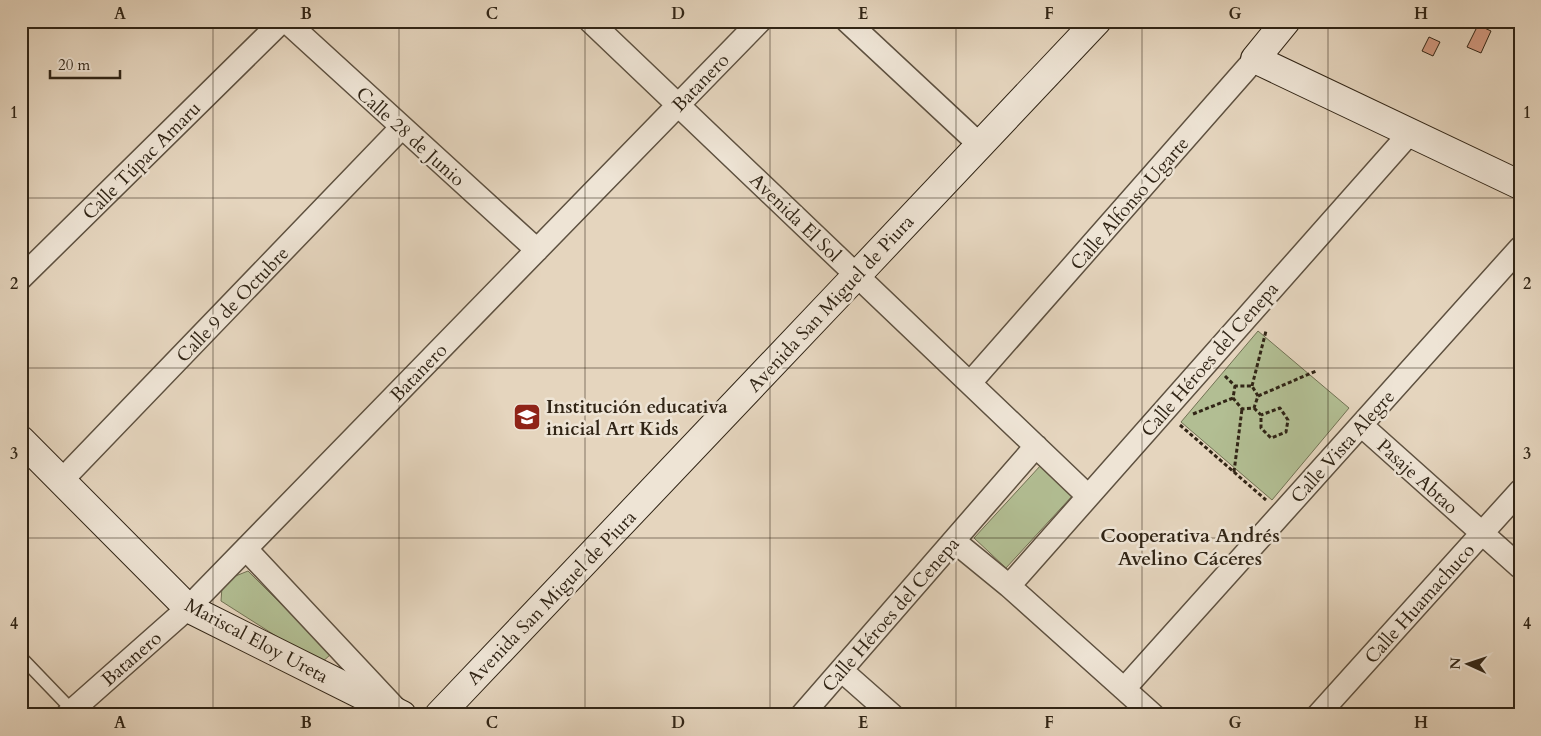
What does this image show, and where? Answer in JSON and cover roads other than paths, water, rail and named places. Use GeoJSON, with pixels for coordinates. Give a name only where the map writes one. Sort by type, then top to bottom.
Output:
{"type":"FeatureCollection","features":[{"type":"Feature","properties":{"kind":"street","name":"Calle Túpac Amaru"},"geometry":{"type":"LineString","coordinates":[[21,278],[282,21]]}},
{"type":"Feature","properties":{"kind":"street","name":"Calle 28 de Junio"},"geometry":{"type":"LineString","coordinates":[[286,21],[537,250]]}},
{"type":"Feature","properties":{"kind":"street","name":"Avenida El Sol"},"geometry":{"type":"LineString","coordinates":[[590,21],[1088,496]]}},
{"type":"Feature","properties":{"kind":"street","name":"Batanero"},"geometry":{"type":"LineString","coordinates":[[70,712],[188,608],[760,21]]}},
{"type":"Feature","properties":{"kind":"street"},"geometry":{"type":"LineString","coordinates":[[847,21],[980,145]]}},
{"type":"Feature","properties":{"kind":"street","name":"Calle Alfonso Ugarte"},"geometry":{"type":"LineString","coordinates":[[970,383],[1255,59],[1286,21]]}},
{"type":"Feature","properties":{"kind":"street","name":"Avenida San Miguel de Piura"},"geometry":{"type":"LineString","coordinates":[[439,715],[980,145],[1093,22]]}},
{"type":"Feature","properties":{"kind":"street"},"geometry":{"type":"LineString","coordinates":[[1255,59],[1520,185]]}},
{"type":"Feature","properties":{"kind":"street","name":"Calle 9 de Octubre"},"geometry":{"type":"LineString","coordinates":[[62,480],[402,127]]}},
{"type":"Feature","properties":{"kind":"street","name":"Calle Héroes del Cenepa"},"geometry":{"type":"LineString","coordinates":[[1009,586],[1088,496],[1170,416],[1208,360],[1410,132]]}},
{"type":"Feature","properties":{"kind":"street","name":"Calle Vista Alegre"},"geometry":{"type":"LineString","coordinates":[[1124,688],[1520,248]]}},
{"type":"Feature","properties":{"kind":"street","name":"Pasaje Abtao"},"geometry":{"type":"LineString","coordinates":[[1361,425],[1520,567]]}},
{"type":"Feature","properties":{"kind":"street","name":"Mariscal Eloy Ureta"},"geometry":{"type":"LineString","coordinates":[[21,440],[188,608],[401,714]]}},
{"type":"Feature","properties":{"kind":"street","name":"Calle Héroes del Cenepa"},"geometry":{"type":"LineString","coordinates":[[802,715],[1036,446]]}},
{"type":"Feature","properties":{"kind":"street","name":"Calle Huamachuco"},"geometry":{"type":"LineString","coordinates":[[1318,715],[1520,491]]}},
{"type":"Feature","properties":{"kind":"street"},"geometry":{"type":"LineString","coordinates":[[954,541],[1009,586],[1154,715]]}},
{"type":"Feature","properties":{"kind":"street"},"geometry":{"type":"LineString","coordinates":[[246,549],[401,714]]}},
{"type":"Feature","properties":{"kind":"street"},"geometry":{"type":"LineString","coordinates":[[841,670],[892,715]]}},
{"type":"Feature","properties":{"kind":"lane"},"geometry":{"type":"LineString","coordinates":[[21,657],[70,712]]}},
{"type":"Feature","properties":{"kind":"place","name":"Institución educativa inicial Art Kids"},"geometry":{"type":"Point","coordinates":[527,417]}},
{"type":"Feature","properties":{"kind":"district","name":"Cooperativa Andrés Avelino Cáceres"},"geometry":{"type":"Point","coordinates":[1190,546]}}]}
